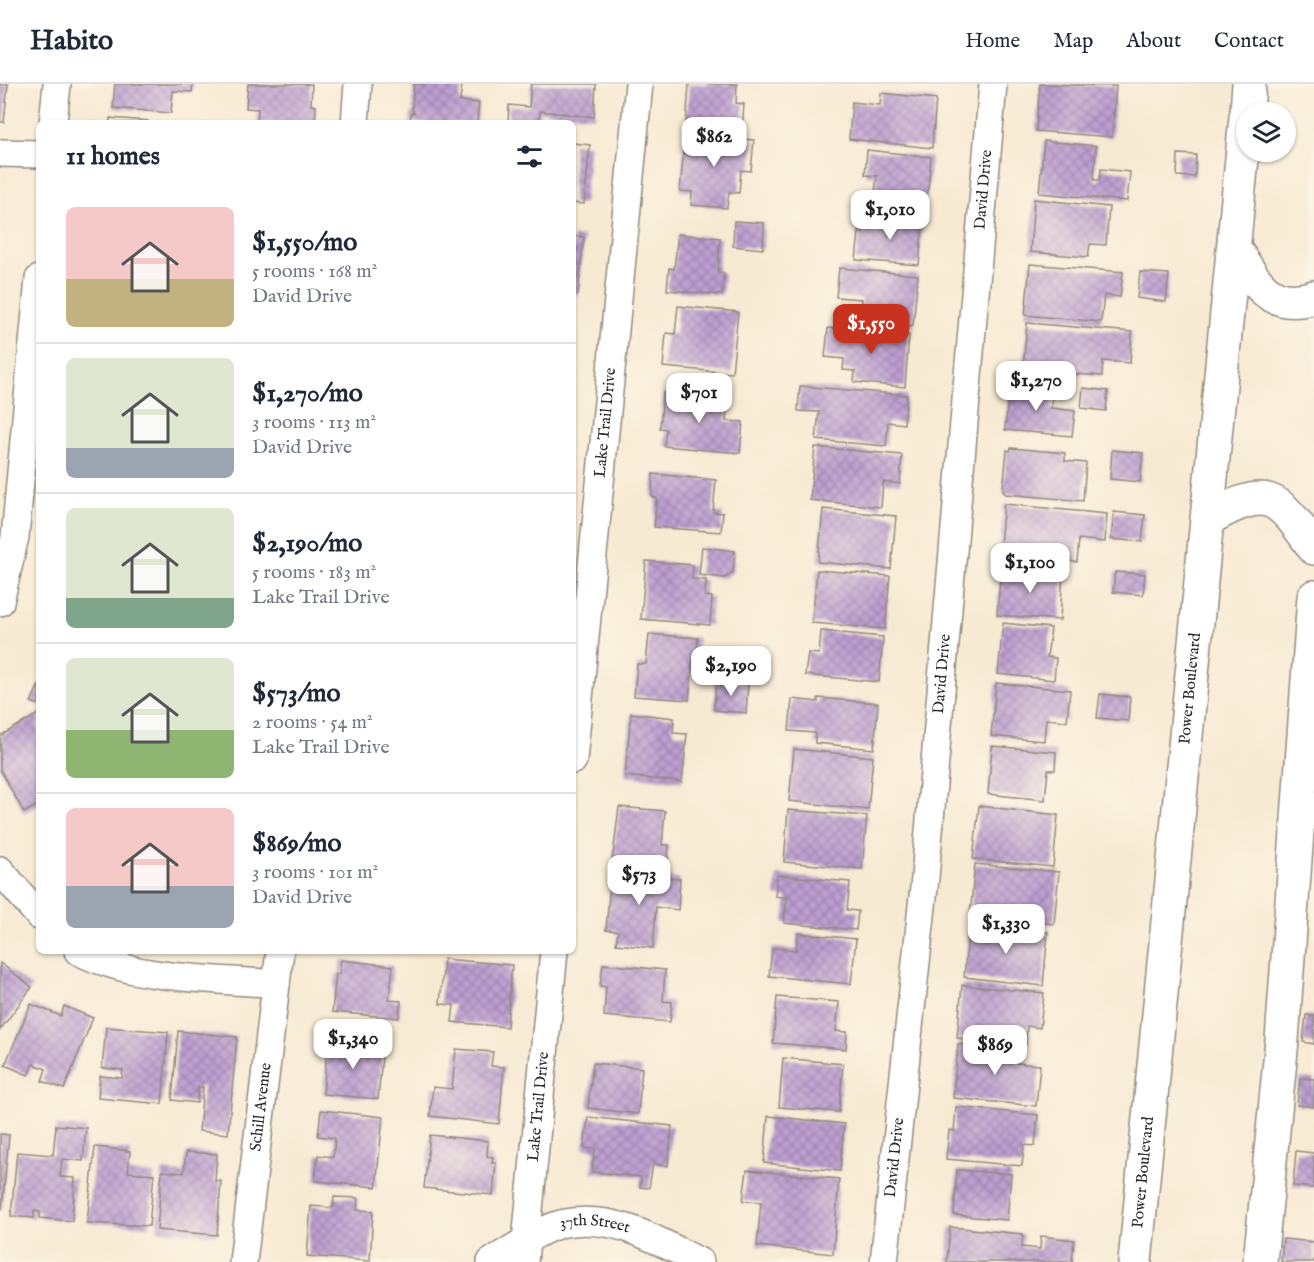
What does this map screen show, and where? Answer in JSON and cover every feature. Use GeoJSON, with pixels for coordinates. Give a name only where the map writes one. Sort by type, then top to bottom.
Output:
{"type":"FeatureCollection","features":[{"type":"Feature","properties":{"kind":"street"},"geometry":{"type":"LineString","coordinates":[[53,120],[57,84]]}},
{"type":"Feature","properties":{"kind":"street"},"geometry":{"type":"LineString","coordinates":[[355,120],[358,84]]}},
{"type":"Feature","properties":{"kind":"street","name":"Lake Trail Drive"},"geometry":{"type":"LineString","coordinates":[[576,729],[639,84]]}},
{"type":"Feature","properties":{"kind":"street","name":"David Drive"},"geometry":{"type":"LineString","coordinates":[[884,1262],[925,878],[993,84]]}},
{"type":"Feature","properties":{"kind":"street","name":"Power Boulevard"},"geometry":{"type":"LineString","coordinates":[[1248,102],[1249,84]]}},
{"type":"Feature","properties":{"kind":"street"},"geometry":{"type":"LineString","coordinates":[[0,153],[36,154]]}},
{"type":"Feature","properties":{"kind":"street","name":"Power Boulevard"},"geometry":{"type":"LineString","coordinates":[[1135,1262],[1243,162]]}},
{"type":"Feature","properties":{"kind":"street"},"geometry":{"type":"LineString","coordinates":[[1235,250],[1258,285],[1272,296],[1287,301],[1314,297]]}},
{"type":"Feature","properties":{"kind":"street"},"geometry":{"type":"LineString","coordinates":[[0,602],[15,537],[36,311]]}},
{"type":"Feature","properties":{"kind":"street"},"geometry":{"type":"LineString","coordinates":[[1208,519],[1251,498],[1268,500],[1284,509],[1314,548]]}},
{"type":"Feature","properties":{"kind":"street"},"geometry":{"type":"LineString","coordinates":[[1260,1262],[1282,1040],[1314,597]]}},
{"type":"Feature","properties":{"kind":"street"},"geometry":{"type":"LineString","coordinates":[[0,870],[36,912]]}},
{"type":"Feature","properties":{"kind":"street"},"geometry":{"type":"LineString","coordinates":[[84,954],[101,963],[166,975],[276,984]]}},
{"type":"Feature","properties":{"kind":"street","name":"Schill Avenue"},"geometry":{"type":"LineString","coordinates":[[243,1262],[280,954]]}},
{"type":"Feature","properties":{"kind":"street","name":"Lake Trail Drive"},"geometry":{"type":"LineString","coordinates":[[525,1252],[554,954]]}},
{"type":"Feature","properties":{"kind":"street","name":"37th Street"},"geometry":{"type":"LineString","coordinates":[[491,1262],[525,1252],[563,1223],[605,1221],[630,1227],[700,1262]]}},
{"type":"Feature","properties":{"kind":"building"},"geometry":{"type":"Polygon","coordinates":[[[0,84],[8,84],[4,122],[0,122],[0,84]]]}},
{"type":"Feature","properties":{"kind":"building"},"geometry":{"type":"Polygon","coordinates":[[[115,84],[193,84],[192,92],[173,91],[171,113],[113,108],[115,84]]]}},
{"type":"Feature","properties":{"kind":"building"},"geometry":{"type":"Polygon","coordinates":[[[248,84],[312,84],[311,105],[316,106],[315,120],[257,120],[258,109],[246,108],[248,84]]]}},
{"type":"Feature","properties":{"kind":"building"},"geometry":{"type":"Polygon","coordinates":[[[414,84],[462,84],[460,101],[479,103],[477,120],[410,120],[411,113],[414,113],[412,109],[414,84]]]}},
{"type":"Feature","properties":{"kind":"building"},"geometry":{"type":"Polygon","coordinates":[[[531,84],[596,84],[594,117],[540,111],[539,120],[508,120],[509,105],[529,107],[531,84]]]}},
{"type":"Feature","properties":{"kind":"building"},"geometry":{"type":"Polygon","coordinates":[[[689,84],[737,84],[736,103],[744,104],[742,131],[686,125],[689,84]]]}},
{"type":"Feature","properties":{"kind":"building"},"geometry":{"type":"Polygon","coordinates":[[[1040,84],[1116,86],[1112,137],[1036,131],[1040,84]]]}},
{"type":"Feature","properties":{"kind":"building"},"geometry":{"type":"Polygon","coordinates":[[[881,93],[936,99],[932,148],[849,139],[852,102],[880,105],[881,93]]]}},
{"type":"Feature","properties":{"kind":"building"},"geometry":{"type":"Polygon","coordinates":[[[110,118],[135,120],[110,120],[110,118]]]}},
{"type":"Feature","properties":{"kind":"building"},"geometry":{"type":"Polygon","coordinates":[[[685,134],[754,140],[751,171],[741,170],[739,193],[729,192],[727,208],[691,205],[692,192],[680,191],[685,134]]]}},
{"type":"Feature","properties":{"kind":"building"},"geometry":{"type":"Polygon","coordinates":[[[1044,141],[1096,146],[1094,180],[1100,180],[1101,169],[1130,172],[1127,201],[1039,193],[1044,141]]]}},
{"type":"Feature","properties":{"kind":"building"},"geometry":{"type":"Polygon","coordinates":[[[576,143],[590,145],[584,204],[576,203],[576,143]]]}},
{"type":"Feature","properties":{"kind":"building"},"geometry":{"type":"Polygon","coordinates":[[[867,150],[931,157],[927,199],[875,193],[877,176],[865,175],[867,150]]]}},
{"type":"Feature","properties":{"kind":"building"},"geometry":{"type":"Polygon","coordinates":[[[1178,154],[1196,155],[1195,177],[1177,176],[1178,154]]]}},
{"type":"Feature","properties":{"kind":"building"},"geometry":{"type":"Polygon","coordinates":[[[1034,199],[1109,207],[1106,245],[1090,244],[1088,257],[1030,252],[1034,199]]]}},
{"type":"Feature","properties":{"kind":"building"},"geometry":{"type":"Polygon","coordinates":[[[865,217],[923,222],[919,265],[856,260],[859,232],[863,232],[865,217]]]}},
{"type":"Feature","properties":{"kind":"building"},"geometry":{"type":"Polygon","coordinates":[[[734,221],[764,223],[763,249],[733,246],[734,221]]]}},
{"type":"Feature","properties":{"kind":"building"},"geometry":{"type":"Polygon","coordinates":[[[678,234],[720,238],[718,272],[724,273],[722,295],[667,290],[669,268],[674,269],[678,234]]]}},
{"type":"Feature","properties":{"kind":"building"},"geometry":{"type":"Polygon","coordinates":[[[576,236],[584,237],[578,295],[576,295],[576,236]]]}},
{"type":"Feature","properties":{"kind":"building"},"geometry":{"type":"Polygon","coordinates":[[[1030,264],[1123,272],[1120,297],[1104,295],[1101,322],[1025,315],[1030,264]]]}},
{"type":"Feature","properties":{"kind":"building"},"geometry":{"type":"Polygon","coordinates":[[[839,268],[918,275],[913,326],[859,321],[862,299],[836,297],[839,268]]]}},
{"type":"Feature","properties":{"kind":"building"},"geometry":{"type":"Polygon","coordinates":[[[1140,272],[1169,274],[1166,302],[1137,298],[1140,272]]]}},
{"type":"Feature","properties":{"kind":"building"},"geometry":{"type":"Polygon","coordinates":[[[678,306],[738,312],[732,373],[663,367],[666,333],[675,334],[678,306]]]}},
{"type":"Feature","properties":{"kind":"building"},"geometry":{"type":"Polygon","coordinates":[[[1027,323],[1132,332],[1130,363],[1103,361],[1102,376],[1023,370],[1027,323]]]}},
{"type":"Feature","properties":{"kind":"building"},"geometry":{"type":"Polygon","coordinates":[[[828,328],[909,335],[905,387],[854,382],[855,371],[843,370],[844,359],[825,357],[828,328]]]}},
{"type":"Feature","properties":{"kind":"building"},"geometry":{"type":"Polygon","coordinates":[[[1009,384],[1053,387],[1051,408],[1075,411],[1072,436],[1005,430],[1009,384]]]}},
{"type":"Feature","properties":{"kind":"building"},"geometry":{"type":"Polygon","coordinates":[[[800,386],[907,395],[904,424],[888,422],[886,446],[816,440],[819,412],[798,411],[800,386]]]}},
{"type":"Feature","properties":{"kind":"building"},"geometry":{"type":"Polygon","coordinates":[[[1083,388],[1108,391],[1106,411],[1081,408],[1083,388]]]}},
{"type":"Feature","properties":{"kind":"building"},"geometry":{"type":"Polygon","coordinates":[[[663,393],[728,399],[726,421],[743,422],[740,453],[664,446],[666,429],[660,428],[663,393]]]}},
{"type":"Feature","properties":{"kind":"building"},"geometry":{"type":"Polygon","coordinates":[[[815,447],[902,455],[900,484],[883,482],[881,507],[810,500],[815,447]]]}},
{"type":"Feature","properties":{"kind":"building"},"geometry":{"type":"Polygon","coordinates":[[[1011,448],[1065,453],[1065,461],[1086,463],[1083,501],[1005,494],[1003,490],[1007,450],[1010,451],[1011,448]]]}},
{"type":"Feature","properties":{"kind":"building"},"geometry":{"type":"Polygon","coordinates":[[[1112,450],[1143,453],[1140,482],[1110,479],[1112,450]]]}},
{"type":"Feature","properties":{"kind":"building"},"geometry":{"type":"Polygon","coordinates":[[[653,474],[716,480],[713,512],[723,513],[721,532],[654,527],[657,498],[652,497],[653,474]]]}},
{"type":"Feature","properties":{"kind":"building"},"geometry":{"type":"Polygon","coordinates":[[[1004,504],[1107,514],[1105,542],[1079,539],[1077,562],[999,555],[1004,504]]]}},
{"type":"Feature","properties":{"kind":"building"},"geometry":{"type":"Polygon","coordinates":[[[823,509],[896,516],[891,569],[818,562],[823,509]]]}},
{"type":"Feature","properties":{"kind":"building"},"geometry":{"type":"Polygon","coordinates":[[[1114,512],[1145,515],[1142,542],[1111,539],[1114,512]]]}},
{"type":"Feature","properties":{"kind":"building"},"geometry":{"type":"Polygon","coordinates":[[[702,547],[735,551],[733,572],[725,578],[699,575],[702,547]]]}},
{"type":"Feature","properties":{"kind":"building"},"geometry":{"type":"Polygon","coordinates":[[[646,561],[693,565],[692,579],[706,580],[705,596],[712,597],[710,625],[641,619],[646,561]]]}},
{"type":"Feature","properties":{"kind":"building"},"geometry":{"type":"Polygon","coordinates":[[[1001,567],[1063,572],[1060,620],[997,615],[1001,567]]]}},
{"type":"Feature","properties":{"kind":"building"},"geometry":{"type":"Polygon","coordinates":[[[817,570],[890,576],[885,629],[812,623],[817,570]]]}},
{"type":"Feature","properties":{"kind":"building"},"geometry":{"type":"Polygon","coordinates":[[[1115,572],[1145,574],[1143,595],[1113,592],[1115,572]]]}},
{"type":"Feature","properties":{"kind":"building"},"geometry":{"type":"Polygon","coordinates":[[[1003,623],[1051,628],[1047,657],[1056,658],[1054,680],[998,674],[1003,623]]]}},
{"type":"Feature","properties":{"kind":"building"},"geometry":{"type":"Polygon","coordinates":[[[821,631],[883,637],[879,682],[805,675],[808,653],[819,654],[821,631]]]}},
{"type":"Feature","properties":{"kind":"building"},"geometry":{"type":"Polygon","coordinates":[[[649,634],[698,638],[696,660],[693,659],[689,700],[634,696],[637,664],[646,664],[649,634]]]}},
{"type":"Feature","properties":{"kind":"building"},"geometry":{"type":"Polygon","coordinates":[[[716,681],[748,684],[746,713],[714,710],[716,681]]]}},
{"type":"Feature","properties":{"kind":"building"},"geometry":{"type":"Polygon","coordinates":[[[996,683],[1070,690],[1067,721],[1046,719],[1044,741],[991,736],[996,683]]]}},
{"type":"Feature","properties":{"kind":"building"},"geometry":{"type":"Polygon","coordinates":[[[36,691],[36,704],[31,702],[36,691]]]}},
{"type":"Feature","properties":{"kind":"building"},"geometry":{"type":"Polygon","coordinates":[[[1100,694],[1130,697],[1128,721],[1097,718],[1100,694]]]}},
{"type":"Feature","properties":{"kind":"building"},"geometry":{"type":"Polygon","coordinates":[[[818,698],[878,703],[874,749],[815,743],[815,733],[789,731],[792,699],[818,702],[818,698]]]}},
{"type":"Feature","properties":{"kind":"building"},"geometry":{"type":"Polygon","coordinates":[[[631,713],[674,718],[673,733],[687,734],[682,782],[625,776],[631,713]]]}},
{"type":"Feature","properties":{"kind":"building"},"geometry":{"type":"Polygon","coordinates":[[[36,715],[36,806],[24,813],[0,769],[0,736],[36,715]]]}},
{"type":"Feature","properties":{"kind":"building"},"geometry":{"type":"Polygon","coordinates":[[[992,746],[1056,752],[1055,770],[1048,770],[1045,800],[988,794],[992,746]]]}},
{"type":"Feature","properties":{"kind":"building"},"geometry":{"type":"Polygon","coordinates":[[[794,749],[873,757],[868,810],[789,801],[794,749]]]}},
{"type":"Feature","properties":{"kind":"building"},"geometry":{"type":"Polygon","coordinates":[[[979,806],[1058,815],[1053,867],[973,859],[979,806]]]}},
{"type":"Feature","properties":{"kind":"building"},"geometry":{"type":"Polygon","coordinates":[[[619,807],[665,811],[662,845],[669,845],[667,868],[612,863],[619,807]]]}},
{"type":"Feature","properties":{"kind":"building"},"geometry":{"type":"Polygon","coordinates":[[[788,810],[867,816],[862,869],[784,862],[788,810]]]}},
{"type":"Feature","properties":{"kind":"building"},"geometry":{"type":"Polygon","coordinates":[[[975,864],[1059,872],[1054,924],[970,916],[975,864]]]}},
{"type":"Feature","properties":{"kind":"building"},"geometry":{"type":"Polygon","coordinates":[[[611,872],[680,879],[678,910],[656,907],[653,948],[616,944],[618,931],[606,930],[611,872]]]}},
{"type":"Feature","properties":{"kind":"building"},"geometry":{"type":"Polygon","coordinates":[[[777,875],[850,882],[847,910],[858,911],[856,930],[784,923],[787,898],[775,896],[777,875]]]}},
{"type":"Feature","properties":{"kind":"building"},"geometry":{"type":"Polygon","coordinates":[[[969,924],[1048,932],[1043,986],[964,977],[969,924]]]}},
{"type":"Feature","properties":{"kind":"building"},"geometry":{"type":"Polygon","coordinates":[[[798,933],[856,939],[851,984],[769,976],[772,948],[796,950],[798,933]]]}},
{"type":"Feature","properties":{"kind":"building"},"geometry":{"type":"Polygon","coordinates":[[[444,959],[512,965],[507,1027],[452,1022],[454,1005],[440,1004],[444,959]]]}},
{"type":"Feature","properties":{"kind":"building"},"geometry":{"type":"Polygon","coordinates":[[[341,960],[393,966],[389,1000],[401,1001],[399,1018],[332,1012],[336,974],[339,974],[341,960]]]}},
{"type":"Feature","properties":{"kind":"building"},"geometry":{"type":"Polygon","coordinates":[[[0,963],[32,987],[0,1030],[0,963]]]}},
{"type":"Feature","properties":{"kind":"building"},"geometry":{"type":"Polygon","coordinates":[[[603,964],[665,970],[663,1001],[672,1002],[670,1022],[604,1016],[606,987],[600,986],[603,964]]]}},
{"type":"Feature","properties":{"kind":"building"},"geometry":{"type":"Polygon","coordinates":[[[962,985],[1044,993],[1040,1028],[1027,1026],[1026,1045],[957,1038],[962,985]]]}},
{"type":"Feature","properties":{"kind":"building"},"geometry":{"type":"Polygon","coordinates":[[[777,997],[839,1002],[836,1031],[847,1032],[846,1049],[773,1043],[777,997]]]}},
{"type":"Feature","properties":{"kind":"building"},"geometry":{"type":"Polygon","coordinates":[[[31,1004],[61,1016],[64,1006],[93,1018],[64,1089],[42,1081],[46,1069],[33,1064],[28,1075],[5,1065],[31,1004]]]}},
{"type":"Feature","properties":{"kind":"building"},"geometry":{"type":"Polygon","coordinates":[[[1306,1015],[1314,1016],[1314,1044],[1303,1042],[1306,1015]]]}},
{"type":"Feature","properties":{"kind":"building"},"geometry":{"type":"Polygon","coordinates":[[[106,1027],[168,1032],[162,1104],[98,1098],[100,1076],[122,1078],[123,1070],[102,1068],[106,1027]]]}},
{"type":"Feature","properties":{"kind":"building"},"geometry":{"type":"Polygon","coordinates":[[[178,1031],[237,1037],[228,1134],[199,1131],[203,1087],[198,1087],[197,1103],[172,1100],[178,1031]]]}},
{"type":"Feature","properties":{"kind":"building"},"geometry":{"type":"Polygon","coordinates":[[[328,1040],[383,1046],[378,1099],[323,1094],[328,1040]]]}},
{"type":"Feature","properties":{"kind":"building"},"geometry":{"type":"Polygon","coordinates":[[[958,1044],[1017,1050],[1016,1063],[1040,1065],[1036,1106],[953,1098],[958,1044]]]}},
{"type":"Feature","properties":{"kind":"building"},"geometry":{"type":"Polygon","coordinates":[[[456,1049],[493,1052],[491,1066],[504,1067],[499,1124],[430,1116],[433,1087],[452,1089],[456,1049]]]}},
{"type":"Feature","properties":{"kind":"building"},"geometry":{"type":"Polygon","coordinates":[[[783,1058],[843,1064],[839,1112],[779,1107],[783,1058]]]}},
{"type":"Feature","properties":{"kind":"building"},"geometry":{"type":"Polygon","coordinates":[[[593,1063],[642,1068],[638,1114],[588,1108],[593,1063]]]}},
{"type":"Feature","properties":{"kind":"building"},"geometry":{"type":"Polygon","coordinates":[[[1300,1078],[1314,1079],[1314,1107],[1297,1105],[1300,1078]]]}},
{"type":"Feature","properties":{"kind":"building"},"geometry":{"type":"Polygon","coordinates":[[[956,1107],[1038,1115],[1035,1146],[1024,1145],[1022,1166],[946,1159],[949,1130],[954,1131],[956,1107]]]}},
{"type":"Feature","properties":{"kind":"building"},"geometry":{"type":"Polygon","coordinates":[[[321,1110],[383,1117],[376,1187],[315,1181],[318,1155],[333,1157],[335,1138],[318,1136],[321,1110]]]}},
{"type":"Feature","properties":{"kind":"building"},"geometry":{"type":"Polygon","coordinates":[[[768,1116],[844,1124],[840,1171],[764,1163],[768,1116]]]}},
{"type":"Feature","properties":{"kind":"building"},"geometry":{"type":"Polygon","coordinates":[[[588,1117],[672,1126],[668,1166],[653,1164],[649,1188],[640,1187],[641,1177],[592,1172],[595,1149],[584,1148],[588,1117]]]}},
{"type":"Feature","properties":{"kind":"building"},"geometry":{"type":"Polygon","coordinates":[[[56,1125],[86,1128],[83,1161],[62,1159],[60,1177],[75,1178],[72,1221],[40,1218],[40,1212],[34,1211],[34,1218],[11,1216],[17,1152],[53,1155],[56,1125]]]}},
{"type":"Feature","properties":{"kind":"building"},"geometry":{"type":"Polygon","coordinates":[[[0,1134],[9,1135],[2,1209],[0,1209],[0,1134]]]}},
{"type":"Feature","properties":{"kind":"building"},"geometry":{"type":"Polygon","coordinates":[[[430,1135],[488,1141],[487,1156],[493,1157],[492,1163],[496,1163],[493,1195],[424,1188],[430,1135]]]}},
{"type":"Feature","properties":{"kind":"building"},"geometry":{"type":"Polygon","coordinates":[[[95,1147],[130,1151],[128,1172],[154,1174],[149,1226],[87,1223],[95,1147]]]}},
{"type":"Feature","properties":{"kind":"building"},"geometry":{"type":"Polygon","coordinates":[[[1296,1151],[1314,1153],[1314,1188],[1293,1186],[1296,1151]]]}},
{"type":"Feature","properties":{"kind":"building"},"geometry":{"type":"Polygon","coordinates":[[[186,1152],[217,1154],[215,1181],[221,1181],[217,1235],[157,1230],[162,1171],[184,1173],[186,1152]]]}},
{"type":"Feature","properties":{"kind":"building"},"geometry":{"type":"Polygon","coordinates":[[[747,1170],[839,1179],[833,1254],[757,1246],[761,1202],[743,1201],[747,1170]]]}},
{"type":"Feature","properties":{"kind":"building"},"geometry":{"type":"Polygon","coordinates":[[[957,1170],[1011,1174],[1007,1220],[954,1215],[957,1170]]]}},
{"type":"Feature","properties":{"kind":"building"},"geometry":{"type":"Polygon","coordinates":[[[334,1197],[358,1198],[357,1210],[373,1211],[370,1261],[307,1256],[311,1206],[333,1208],[334,1197]]]}},
{"type":"Feature","properties":{"kind":"building"},"geometry":{"type":"Polygon","coordinates":[[[950,1227],[1023,1234],[1022,1247],[1040,1249],[1041,1236],[1074,1240],[1072,1262],[947,1262],[950,1227]]]}},
{"type":"Feature","properties":{"kind":"building"},"geometry":{"type":"Polygon","coordinates":[[[1283,1239],[1314,1242],[1314,1262],[1281,1262],[1283,1239]]]}}]}
